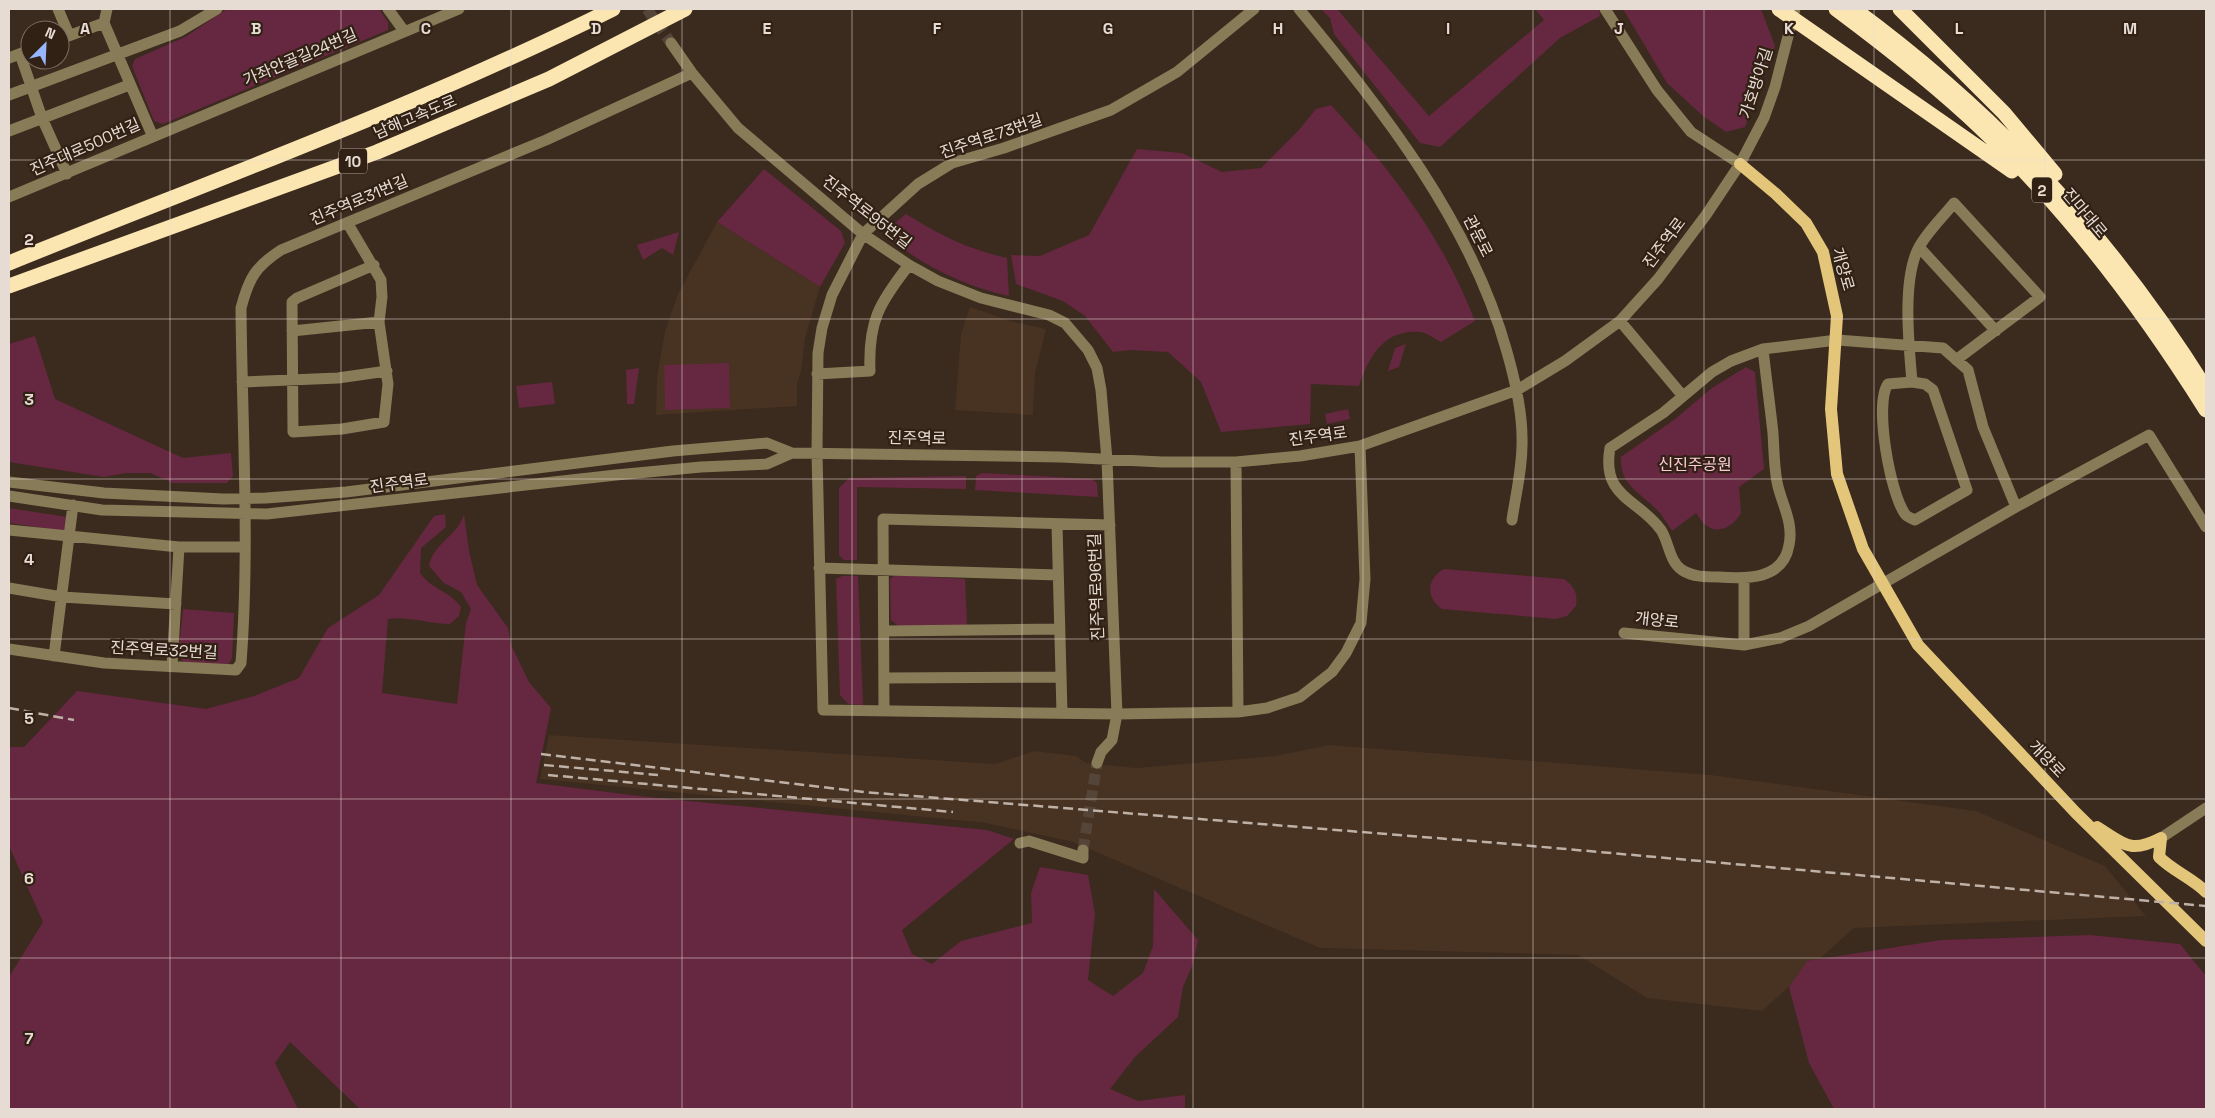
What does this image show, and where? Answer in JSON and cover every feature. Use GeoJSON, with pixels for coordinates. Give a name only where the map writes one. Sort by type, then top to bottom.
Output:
{"type":"FeatureCollection","features":[{"type":"Feature","properties":{"kind":"highway","name":"남해고속도로"},"geometry":{"type":"LineString","coordinates":[[9,263],[373,116],[538,46],[613,9]]}},
{"type":"Feature","properties":{"kind":"highway","name":"남해고속도로"},"geometry":{"type":"LineString","coordinates":[[9,286],[377,152],[549,79],[685,9]]}},
{"type":"Feature","properties":{"kind":"highway","name":"진마대로"},"geometry":{"type":"LineString","coordinates":[[1836,9],[1930,82],[1984,130],[2047,195],[2110,271],[2144,316],[2206,410]]}},
{"type":"Feature","properties":{"kind":"highway","name":"진마대로"},"geometry":{"type":"LineString","coordinates":[[1854,9],[1938,73],[1992,122],[2055,188],[2089,227],[2154,309],[2206,388]]}},
{"type":"Feature","properties":{"kind":"highway"},"geometry":{"type":"LineString","coordinates":[[1900,9],[2004,113],[2079,203],[2089,227]]}},
{"type":"Feature","properties":{"kind":"highway"},"geometry":{"type":"LineString","coordinates":[[1788,12],[2007,166],[2094,263],[2110,271]]}},
{"type":"Feature","properties":{"kind":"main road","name":"개양로"},"geometry":{"type":"LineString","coordinates":[[1740,164],[1776,194],[1806,223],[1823,252],[1835,301],[1837,340],[1832,368],[1831,409],[1837,474],[1863,549],[1918,644],[2076,813],[2206,941]]}},
{"type":"Feature","properties":{"kind":"main road"},"geometry":{"type":"LineString","coordinates":[[2076,813],[2133,848],[2198,883],[2206,892]]}},
{"type":"Feature","properties":{"kind":"main road"},"geometry":{"type":"LineString","coordinates":[[2133,848],[2144,847],[2161,838]]}},
{"type":"Feature","properties":{"kind":"main road"},"geometry":{"type":"LineString","coordinates":[[2161,838],[2159,857],[2168,866]]}},
{"type":"Feature","properties":{"kind":"street"},"geometry":{"type":"LineString","coordinates":[[70,35],[104,22],[107,9]]}},
{"type":"Feature","properties":{"kind":"street"},"geometry":{"type":"LineString","coordinates":[[9,95],[118,56],[180,31],[217,9]]}},
{"type":"Feature","properties":{"kind":"street"},"geometry":{"type":"LineString","coordinates":[[388,9],[404,31]]}},
{"type":"Feature","properties":{"kind":"street","name":"가좌안골길24번길"},"geometry":{"type":"LineString","coordinates":[[153,137],[459,9]]}},
{"type":"Feature","properties":{"kind":"street","name":"진주역로73번길"},"geometry":{"type":"LineString","coordinates":[[884,711],[822,710],[817,374],[822,328],[832,295],[863,234],[918,184],[952,163],[1004,148],[1111,110],[1177,72],[1254,9]]}},
{"type":"Feature","properties":{"kind":"street","name":"관문로"},"geometry":{"type":"LineString","coordinates":[[1299,9],[1388,122],[1454,223],[1484,286],[1501,330],[1517,390],[1521,422],[1522,460],[1512,520]]}},
{"type":"Feature","properties":{"kind":"street","name":"개양로"},"geometry":{"type":"LineString","coordinates":[[1605,9],[1657,90],[1690,132],[1740,164]]}},
{"type":"Feature","properties":{"kind":"street","name":"가호방아길"},"geometry":{"type":"LineString","coordinates":[[1740,164],[1770,102],[1788,12]]}},
{"type":"Feature","properties":{"kind":"street","name":"진주대로500번길"},"geometry":{"type":"LineString","coordinates":[[9,197],[153,137],[129,85],[104,22]]}},
{"type":"Feature","properties":{"kind":"street","name":"진주역로95번길"},"geometry":{"type":"LineString","coordinates":[[671,43],[692,73],[738,128],[863,234],[909,265],[938,281],[982,298],[1049,315],[1065,323],[1088,350],[1097,368],[1108,460]]}},
{"type":"Feature","properties":{"kind":"street"},"geometry":{"type":"LineString","coordinates":[[29,70],[42,118],[67,174]]}},
{"type":"Feature","properties":{"kind":"street","name":"진주역로31번길"},"geometry":{"type":"LineString","coordinates":[[246,499],[241,308],[247,284],[261,263],[281,250],[348,224],[546,140],[692,73]]}},
{"type":"Feature","properties":{"kind":"street"},"geometry":{"type":"LineString","coordinates":[[9,131],[129,85]]}},
{"type":"Feature","properties":{"kind":"street","name":"진주역로"},"geometry":{"type":"LineString","coordinates":[[9,496],[102,510],[246,516],[347,507],[431,494],[644,472],[767,464],[792,454],[1061,457],[1108,460],[1236,462],[1300,456],[1360,446],[1517,390],[1565,361],[1620,321],[1658,279],[1706,215],[1740,164]]}},
{"type":"Feature","properties":{"kind":"street"},"geometry":{"type":"LineString","coordinates":[[1912,382],[1909,345],[1910,270],[1919,247],[1954,204],[2040,297],[1956,360]]}},
{"type":"Feature","properties":{"kind":"street"},"geometry":{"type":"LineString","coordinates":[[348,224],[374,265],[381,280],[382,297],[379,322],[387,371],[384,422],[342,429],[293,432],[290,308],[292,302],[297,298],[374,265]]}},
{"type":"Feature","properties":{"kind":"street"},"geometry":{"type":"LineString","coordinates":[[1919,247],[1996,331]]}},
{"type":"Feature","properties":{"kind":"street"},"geometry":{"type":"LineString","coordinates":[[817,374],[870,371],[869,344],[875,319],[888,292],[909,265]]}},
{"type":"Feature","properties":{"kind":"street"},"geometry":{"type":"LineString","coordinates":[[1620,321],[1682,395]]}},
{"type":"Feature","properties":{"kind":"street"},"geometry":{"type":"LineString","coordinates":[[292,331],[379,322]]}},
{"type":"Feature","properties":{"kind":"street"},"geometry":{"type":"LineString","coordinates":[[1763,350],[1777,483],[1789,518],[1789,546],[1779,566],[1768,574],[1744,579],[1694,576],[1680,568],[1666,547],[1662,531],[1621,496],[1613,483],[1610,473],[1610,448],[1663,413],[1682,395],[1712,372],[1731,361],[1763,350],[1837,340],[1943,348],[1968,370],[1982,428],[2016,507]]}},
{"type":"Feature","properties":{"kind":"street"},"geometry":{"type":"LineString","coordinates":[[242,382],[338,378],[387,371]]}},
{"type":"Feature","properties":{"kind":"street"},"geometry":{"type":"LineString","coordinates":[[1912,382],[1925,384],[1933,390],[1967,490],[1915,520],[1906,516],[1898,500],[1893,486],[1884,438],[1883,390],[1888,384],[1912,382]]}},
{"type":"Feature","properties":{"kind":"street"},"geometry":{"type":"LineString","coordinates":[[1883,585],[2016,507],[2149,435],[2206,528]]}},
{"type":"Feature","properties":{"kind":"street","name":"진주역로"},"geometry":{"type":"LineString","coordinates":[[9,482],[104,492],[246,499],[346,492],[673,451],[767,444],[792,454]]}},
{"type":"Feature","properties":{"kind":"street"},"geometry":{"type":"LineString","coordinates":[[1110,525],[883,519],[884,711],[1117,714],[1238,712],[1267,708],[1300,697],[1332,672],[1346,653],[1361,623],[1365,579],[1360,446]]}},
{"type":"Feature","properties":{"kind":"street","name":"진주역로96번길"},"geometry":{"type":"LineString","coordinates":[[1096,763],[1101,752],[1112,740],[1117,714],[1108,460]]}},
{"type":"Feature","properties":{"kind":"street"},"geometry":{"type":"LineString","coordinates":[[1236,462],[1238,712]]}},
{"type":"Feature","properties":{"kind":"street","name":"진주역로32번길"},"geometry":{"type":"LineString","coordinates":[[9,648],[104,663],[236,670],[241,663],[246,604],[246,499]]}},
{"type":"Feature","properties":{"kind":"street"},"geometry":{"type":"LineString","coordinates":[[54,656],[73,506]]}},
{"type":"Feature","properties":{"kind":"street"},"geometry":{"type":"LineString","coordinates":[[1057,525],[1062,712]]}},
{"type":"Feature","properties":{"kind":"street"},"geometry":{"type":"LineString","coordinates":[[9,530],[179,547],[245,547]]}},
{"type":"Feature","properties":{"kind":"street"},"geometry":{"type":"LineString","coordinates":[[172,666],[179,547]]}},
{"type":"Feature","properties":{"kind":"street"},"geometry":{"type":"LineString","coordinates":[[819,568],[1058,575]]}},
{"type":"Feature","properties":{"kind":"street"},"geometry":{"type":"LineString","coordinates":[[1744,579],[1744,645]]}},
{"type":"Feature","properties":{"kind":"street","name":"개양로"},"geometry":{"type":"LineString","coordinates":[[1624,633],[1744,645],[1780,638],[1809,626],[1883,585]]}},
{"type":"Feature","properties":{"kind":"street"},"geometry":{"type":"LineString","coordinates":[[9,588],[62,596],[176,604]]}},
{"type":"Feature","properties":{"kind":"street"},"geometry":{"type":"LineString","coordinates":[[884,631],[1060,629]]}},
{"type":"Feature","properties":{"kind":"street"},"geometry":{"type":"LineString","coordinates":[[884,678],[1061,677]]}},
{"type":"Feature","properties":{"kind":"street"},"geometry":{"type":"LineString","coordinates":[[2161,838],[2206,808]]}},
{"type":"Feature","properties":{"kind":"street"},"geometry":{"type":"LineString","coordinates":[[1020,843],[1029,841],[1082,858],[1083,850]]}},
{"type":"Feature","properties":{"kind":"shaded area"},"geometry":{"type":"Polygon","coordinates":[[[717,222],[820,287],[805,338],[801,371],[797,383],[797,406],[656,415],[657,377],[665,331],[678,294],[717,222]]]}},
{"type":"Feature","properties":{"kind":"shaded area"},"geometry":{"type":"Polygon","coordinates":[[[970,307],[1010,321],[1046,329],[1035,373],[1033,415],[955,410],[961,334],[970,307]]]}},
{"type":"Feature","properties":{"kind":"shaded area"},"geometry":{"type":"Polygon","coordinates":[[[549,735],[995,764],[1034,751],[1076,756],[1086,763],[1136,768],[1275,756],[1330,745],[1711,775],[1976,811],[2105,866],[2146,916],[1854,928],[1762,1011],[1647,998],[1578,955],[1320,948],[1073,842],[986,823],[540,779],[549,735]]]}},
{"type":"Feature","properties":{"kind":"green space"},"geometry":{"type":"Polygon","coordinates":[[[227,9],[379,9],[388,22],[388,30],[163,124],[154,121],[132,66],[135,59],[185,37],[227,9]]]}},
{"type":"Feature","properties":{"kind":"green space"},"geometry":{"type":"Polygon","coordinates":[[[1321,9],[1337,9],[1429,116],[1544,20],[1535,9],[1599,9],[1600,16],[1560,38],[1440,147],[1420,143],[1334,34],[1330,18],[1321,9]]]}},
{"type":"Feature","properties":{"kind":"green space"},"geometry":{"type":"Polygon","coordinates":[[[1623,9],[1761,9],[1775,46],[1765,67],[1745,127],[1726,132],[1703,116],[1667,83],[1623,9]]]}},
{"type":"Feature","properties":{"kind":"green space"},"geometry":{"type":"Polygon","coordinates":[[[1331,105],[1375,155],[1414,206],[1447,261],[1475,321],[1441,342],[1420,332],[1407,332],[1387,340],[1373,355],[1359,386],[1311,384],[1310,424],[1221,432],[1201,382],[1168,352],[1130,350],[1113,352],[1085,316],[1063,301],[1016,284],[1011,255],[1040,256],[1089,235],[1137,149],[1182,153],[1222,172],[1261,168],[1298,131],[1316,109],[1331,105]]]}},
{"type":"Feature","properties":{"kind":"green space"},"geometry":{"type":"Polygon","coordinates":[[[764,169],[841,231],[845,243],[820,287],[717,222],[764,169]]]}},
{"type":"Feature","properties":{"kind":"green space"},"geometry":{"type":"Polygon","coordinates":[[[906,214],[954,241],[1007,258],[1009,296],[979,288],[948,275],[920,260],[894,242],[890,227],[906,214]]]}},
{"type":"Feature","properties":{"kind":"green space"},"geometry":{"type":"Polygon","coordinates":[[[679,232],[673,255],[662,248],[643,260],[637,245],[679,232]]]}},
{"type":"Feature","properties":{"kind":"green space"},"geometry":{"type":"Polygon","coordinates":[[[35,336],[55,399],[183,458],[231,453],[233,476],[227,483],[173,483],[150,473],[126,473],[104,477],[9,462],[9,344],[35,336]]]}},
{"type":"Feature","properties":{"kind":"green space"},"geometry":{"type":"Polygon","coordinates":[[[1406,344],[1399,367],[1388,371],[1395,348],[1406,344]]]}},
{"type":"Feature","properties":{"kind":"green space"},"geometry":{"type":"Polygon","coordinates":[[[729,363],[730,408],[665,410],[664,365],[729,363]]]}},
{"type":"Feature","properties":{"kind":"green space","name":"신진주공원"},"geometry":{"type":"Polygon","coordinates":[[[1746,367],[1755,372],[1764,469],[1739,487],[1741,513],[1731,525],[1721,529],[1712,529],[1696,513],[1672,531],[1659,512],[1628,482],[1621,467],[1621,457],[1675,419],[1712,388],[1746,367]]]}},
{"type":"Feature","properties":{"kind":"green space"},"geometry":{"type":"Polygon","coordinates":[[[639,368],[634,404],[627,404],[626,370],[639,368]]]}},
{"type":"Feature","properties":{"kind":"green space"},"geometry":{"type":"Polygon","coordinates":[[[552,382],[555,404],[519,408],[516,386],[552,382]]]}},
{"type":"Feature","properties":{"kind":"green space"},"geometry":{"type":"Polygon","coordinates":[[[1348,409],[1350,419],[1327,424],[1325,414],[1348,409]]]}},
{"type":"Feature","properties":{"kind":"green space"},"geometry":{"type":"Polygon","coordinates":[[[982,473],[1092,479],[1097,483],[1098,497],[975,490],[976,476],[982,473]]]}},
{"type":"Feature","properties":{"kind":"green space"},"geometry":{"type":"Polygon","coordinates":[[[966,476],[966,489],[857,487],[857,560],[844,560],[839,555],[839,488],[849,478],[966,476]]]}},
{"type":"Feature","properties":{"kind":"green space"},"geometry":{"type":"Polygon","coordinates":[[[9,508],[67,517],[65,531],[9,523],[9,508]]]}},
{"type":"Feature","properties":{"kind":"green space"},"geometry":{"type":"Polygon","coordinates":[[[445,514],[446,527],[421,548],[420,573],[430,583],[457,602],[461,607],[459,616],[450,624],[395,618],[388,619],[382,693],[457,704],[466,623],[471,609],[461,592],[444,583],[429,566],[435,551],[457,528],[464,514],[469,551],[477,585],[508,628],[511,645],[529,682],[551,708],[536,783],[647,797],[987,830],[1014,839],[902,930],[912,954],[932,964],[961,941],[1032,923],[1031,893],[1040,867],[1088,875],[1095,914],[1088,980],[1113,996],[1143,973],[1153,946],[1154,889],[1198,940],[1193,964],[1183,987],[1178,1017],[1135,1057],[1110,1089],[1138,1101],[1185,1095],[1185,1109],[360,1109],[290,1042],[275,1063],[298,1109],[9,1109],[9,977],[43,922],[9,846],[9,747],[24,747],[77,691],[206,709],[254,696],[299,678],[328,628],[379,595],[434,516],[445,514]]]}},
{"type":"Feature","properties":{"kind":"green space"},"geometry":{"type":"Polygon","coordinates":[[[1444,569],[1564,579],[1574,590],[1576,606],[1567,616],[1556,619],[1442,609],[1433,600],[1430,589],[1434,578],[1444,569]]]}},
{"type":"Feature","properties":{"kind":"green space"},"geometry":{"type":"Polygon","coordinates":[[[895,575],[965,579],[967,625],[898,626],[891,620],[890,579],[895,575]]]}},
{"type":"Feature","properties":{"kind":"green space"},"geometry":{"type":"Polygon","coordinates":[[[842,576],[858,576],[863,705],[848,704],[840,695],[836,579],[842,576]]]}},
{"type":"Feature","properties":{"kind":"green space"},"geometry":{"type":"Polygon","coordinates":[[[183,609],[234,613],[232,658],[228,665],[184,662],[178,656],[183,609]]]}},
{"type":"Feature","properties":{"kind":"green space"},"geometry":{"type":"Polygon","coordinates":[[[2090,935],[2180,944],[2206,976],[2206,1109],[1834,1109],[1809,1063],[1789,987],[1807,961],[1941,940],[2090,935]]]}},
{"type":"Feature","properties":{"kind":"tunnel"},"geometry":{"type":"LineString","coordinates":[[647,9],[671,43]]}},
{"type":"Feature","properties":{"kind":"tunnel"},"geometry":{"type":"LineString","coordinates":[[1083,850],[1097,763]]}},
{"type":"Feature","properties":{"kind":"railway"},"geometry":{"type":"LineString","coordinates":[[9,708],[74,720]]}},
{"type":"Feature","properties":{"kind":"railway"},"geometry":{"type":"LineString","coordinates":[[541,754],[864,792],[1498,843],[2206,906]]}},
{"type":"Feature","properties":{"kind":"railway"},"geometry":{"type":"LineString","coordinates":[[544,765],[658,775]]}},
{"type":"Feature","properties":{"kind":"railway"},"geometry":{"type":"LineString","coordinates":[[548,775],[953,812]]}}]}
